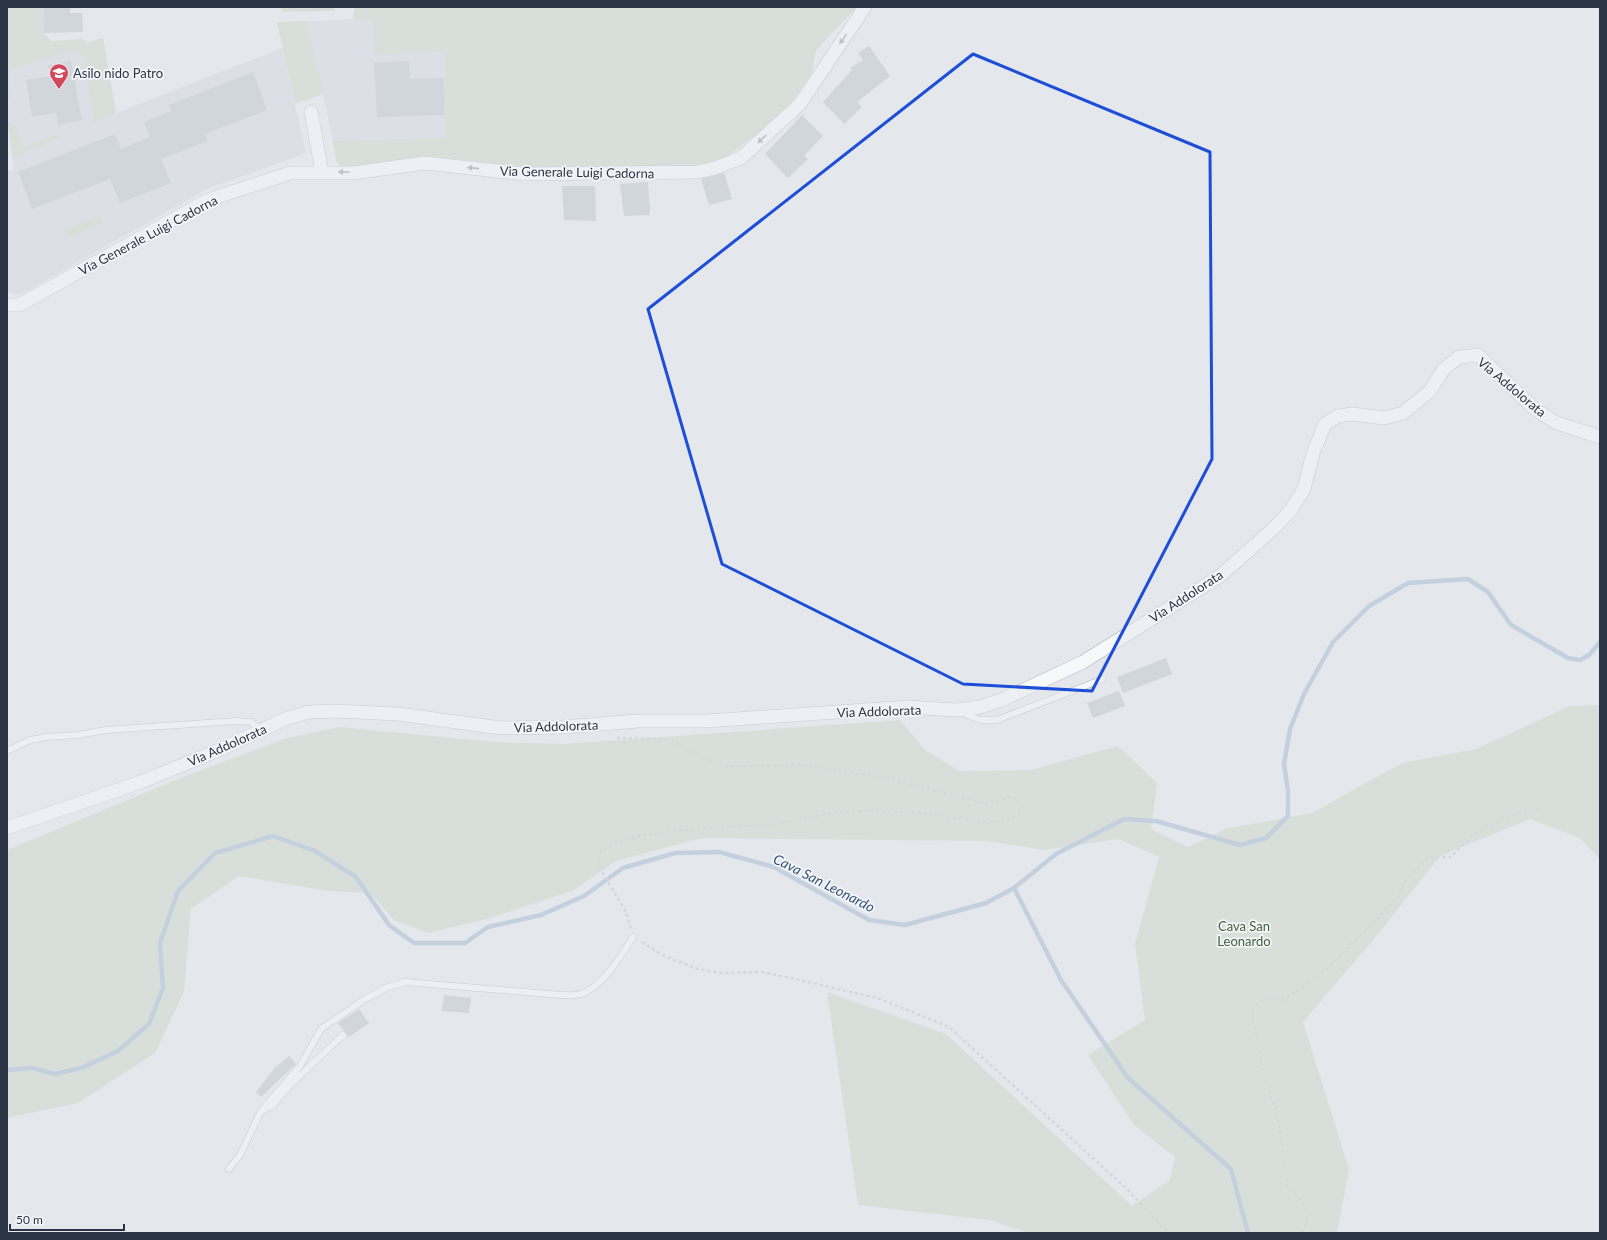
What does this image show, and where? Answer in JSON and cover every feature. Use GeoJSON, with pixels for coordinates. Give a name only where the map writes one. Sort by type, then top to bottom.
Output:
{"type":"FeatureCollection","features":[{"type":"Feature","properties":{"kind":"street","name":"Via Generale Luigi Cadorna"},"geometry":{"type":"LineString","coordinates":[[7,305],[19,305],[208,200],[290,173],[353,173],[425,163],[523,174],[697,172],[714,168],[742,158],[800,104],[865,7]]}},
{"type":"Feature","properties":{"kind":"street"},"geometry":{"type":"LineString","coordinates":[[311,112],[322,172]]}},
{"type":"Feature","properties":{"kind":"street","name":"Via Addolorata"},"geometry":{"type":"LineString","coordinates":[[7,828],[141,782],[219,750],[260,730],[309,712],[336,711],[398,714],[502,728],[638,721],[707,721],[908,707],[956,710],[980,708],[1004,699],[1083,662],[1220,576],[1274,528],[1291,510],[1304,489],[1314,453],[1325,424],[1338,416],[1353,414],[1384,418],[1402,413],[1430,391],[1444,369],[1459,357],[1478,355],[1536,410],[1557,423],[1600,437]]}},
{"type":"Feature","properties":{"kind":"lane"},"geometry":{"type":"LineString","coordinates":[[956,710],[980,720],[997,720],[1103,679]]}},
{"type":"Feature","properties":{"kind":"lane"},"geometry":{"type":"LineString","coordinates":[[7,751],[30,740],[78,735],[106,730],[236,721],[251,722],[260,730]]}},
{"type":"Feature","properties":{"kind":"lane"},"geometry":{"type":"LineString","coordinates":[[229,1169],[240,1156],[261,1111],[300,1066],[321,1029],[365,999],[388,987],[405,982],[561,995],[580,994],[596,984],[615,964],[633,937]]}},
{"type":"Feature","properties":{"kind":"lane"},"geometry":{"type":"LineString","coordinates":[[261,1111],[272,1106],[293,1082],[343,1035]]}},
{"type":"Feature","properties":{"kind":"path"},"geometry":{"type":"LineString","coordinates":[[614,738],[667,739],[726,766],[753,767],[797,765],[861,774],[888,778],[986,804],[1009,797],[1016,798],[1021,811],[1007,821],[984,822],[893,811],[844,812],[774,824],[682,829],[612,844],[598,854],[598,865],[626,912],[633,937],[662,955],[698,969],[721,973],[761,972],[880,999],[949,1027],[1129,1191],[1168,1233]]}},
{"type":"Feature","properties":{"kind":"path"},"geometry":{"type":"LineString","coordinates":[[1302,1233],[1308,1217],[1303,1202],[1288,1188],[1278,1119],[1264,1073],[1252,1013],[1262,998],[1284,1000],[1330,967],[1354,940],[1390,906],[1399,895],[1403,883],[1428,857],[1451,857],[1476,832],[1508,816],[1542,809]]}},
{"type":"Feature","properties":{"kind":"highlighted area"},"geometry":{"type":"Polygon","coordinates":[[[973,54],[1210,152],[1212,459],[1092,691],[963,684],[722,564],[648,309],[973,54]]]}},
{"type":"Feature","properties":{"kind":"shaded area"},"geometry":{"type":"Polygon","coordinates":[[[443,16],[446,137],[333,141],[307,21],[443,16]]]}},
{"type":"Feature","properties":{"kind":"shaded area"},"geometry":{"type":"Polygon","coordinates":[[[103,38],[116,113],[282,48],[306,153],[207,189],[20,295],[7,292],[7,171],[14,170],[7,117],[7,66],[103,38]]]}},
{"type":"Feature","properties":{"kind":"green space"},"geometry":{"type":"Polygon","coordinates":[[[7,7],[43,7],[44,33],[51,41],[81,39],[88,42],[103,38],[116,113],[91,124],[93,117],[83,56],[76,50],[20,66],[9,72],[10,98],[7,100],[7,7]]]}},
{"type":"Feature","properties":{"kind":"green space"},"geometry":{"type":"Polygon","coordinates":[[[281,7],[334,7],[335,11],[282,12],[281,7]]]}},
{"type":"Feature","properties":{"kind":"green space"},"geometry":{"type":"Polygon","coordinates":[[[355,7],[857,7],[816,50],[812,73],[783,114],[728,156],[713,163],[697,167],[534,168],[425,156],[351,168],[341,167],[336,161],[333,141],[446,137],[444,52],[374,55],[373,19],[353,19],[355,7]]]}},
{"type":"Feature","properties":{"kind":"green space"},"geometry":{"type":"Polygon","coordinates":[[[307,21],[324,94],[295,104],[277,22],[307,21]]]}},
{"type":"Feature","properties":{"kind":"green space"},"geometry":{"type":"Polygon","coordinates":[[[8,123],[16,126],[23,147],[50,136],[64,136],[12,158],[8,123]]]}},
{"type":"Feature","properties":{"kind":"green space"},"geometry":{"type":"Polygon","coordinates":[[[99,215],[103,223],[68,238],[64,230],[99,215]]]}},
{"type":"Feature","properties":{"kind":"green space","name":"Cava San Leonardo"},"geometry":{"type":"Polygon","coordinates":[[[1600,705],[1600,860],[1580,838],[1530,819],[1440,856],[1379,933],[1303,1022],[1349,1169],[1337,1233],[1029,1233],[989,1220],[858,1205],[827,992],[946,1034],[1132,1206],[1170,1180],[1175,1157],[1134,1125],[1088,1055],[1145,1020],[1135,944],[1159,857],[1118,839],[1044,850],[988,841],[702,838],[616,861],[572,891],[487,919],[428,933],[394,920],[370,893],[328,891],[239,876],[191,909],[184,992],[155,1053],[78,1103],[7,1118],[7,850],[178,779],[284,739],[339,727],[495,742],[564,744],[900,720],[925,750],[959,771],[1030,770],[1118,746],[1157,783],[1151,829],[1188,847],[1225,829],[1312,813],[1402,763],[1476,749],[1570,706],[1600,705]]]}},
{"type":"Feature","properties":{"kind":"building"},"geometry":{"type":"Polygon","coordinates":[[[43,7],[70,7],[70,13],[82,13],[83,32],[44,33],[43,7]]]}},
{"type":"Feature","properties":{"kind":"building"},"geometry":{"type":"Polygon","coordinates":[[[869,46],[890,76],[857,102],[862,107],[844,124],[823,102],[852,70],[850,68],[863,60],[858,53],[869,46]]]}},
{"type":"Feature","properties":{"kind":"building"},"geometry":{"type":"Polygon","coordinates":[[[71,61],[82,120],[58,125],[56,113],[32,117],[26,80],[50,76],[48,65],[71,61]]]}},
{"type":"Feature","properties":{"kind":"building"},"geometry":{"type":"Polygon","coordinates":[[[409,61],[410,79],[444,78],[445,115],[377,117],[374,63],[409,61]]]}},
{"type":"Feature","properties":{"kind":"building"},"geometry":{"type":"Polygon","coordinates":[[[253,72],[267,110],[205,134],[208,141],[161,159],[171,183],[120,203],[110,179],[32,209],[18,172],[115,134],[121,149],[150,137],[144,122],[171,111],[169,105],[253,72]]]}},
{"type":"Feature","properties":{"kind":"building"},"geometry":{"type":"Polygon","coordinates":[[[802,115],[823,136],[804,156],[808,159],[788,178],[765,154],[802,115]]]}},
{"type":"Feature","properties":{"kind":"building"},"geometry":{"type":"Polygon","coordinates":[[[724,173],[732,199],[709,205],[701,179],[724,173]]]}},
{"type":"Feature","properties":{"kind":"building"},"geometry":{"type":"Polygon","coordinates":[[[648,182],[650,215],[624,216],[620,184],[648,182]]]}},
{"type":"Feature","properties":{"kind":"building"},"geometry":{"type":"Polygon","coordinates":[[[562,186],[595,186],[596,221],[564,220],[562,186]]]}},
{"type":"Feature","properties":{"kind":"building"},"geometry":{"type":"Polygon","coordinates":[[[1166,658],[1172,674],[1123,693],[1117,677],[1166,658]]]}},
{"type":"Feature","properties":{"kind":"building"},"geometry":{"type":"Polygon","coordinates":[[[1119,691],[1125,706],[1093,718],[1087,703],[1119,691]]]}},
{"type":"Feature","properties":{"kind":"building"},"geometry":{"type":"Polygon","coordinates":[[[444,995],[471,998],[469,1013],[442,1011],[444,995]]]}},
{"type":"Feature","properties":{"kind":"building"},"geometry":{"type":"Polygon","coordinates":[[[359,1009],[369,1023],[349,1037],[338,1023],[359,1009]]]}},
{"type":"Feature","properties":{"kind":"building"},"geometry":{"type":"Polygon","coordinates":[[[289,1056],[296,1064],[261,1097],[256,1092],[274,1069],[289,1056]]]}},
{"type":"Feature","properties":{"kind":"waterway","name":"Cava San Leonardo"},"geometry":{"type":"LineString","coordinates":[[7,1070],[32,1068],[55,1074],[81,1068],[118,1051],[149,1024],[163,988],[160,943],[178,891],[215,853],[273,836],[315,851],[356,877],[389,925],[414,943],[465,943],[488,927],[541,915],[584,896],[623,868],[675,853],[719,852],[774,867],[869,920],[905,925],[986,903],[1014,888],[1056,854],[1124,819],[1156,821],[1240,845],[1266,838],[1288,816],[1288,791],[1284,764],[1290,729],[1304,694],[1333,642],[1369,606],[1408,583],[1468,579],[1488,592],[1511,625],[1568,658],[1580,660],[1589,655],[1600,642]]}},
{"type":"Feature","properties":{"kind":"waterway"},"geometry":{"type":"LineString","coordinates":[[1014,888],[1061,980],[1128,1078],[1231,1169],[1248,1233]]}},
{"type":"Feature","properties":{"kind":"place","name":"Asilo nido Patro"},"geometry":{"type":"Point","coordinates":[59,90]}}]}
